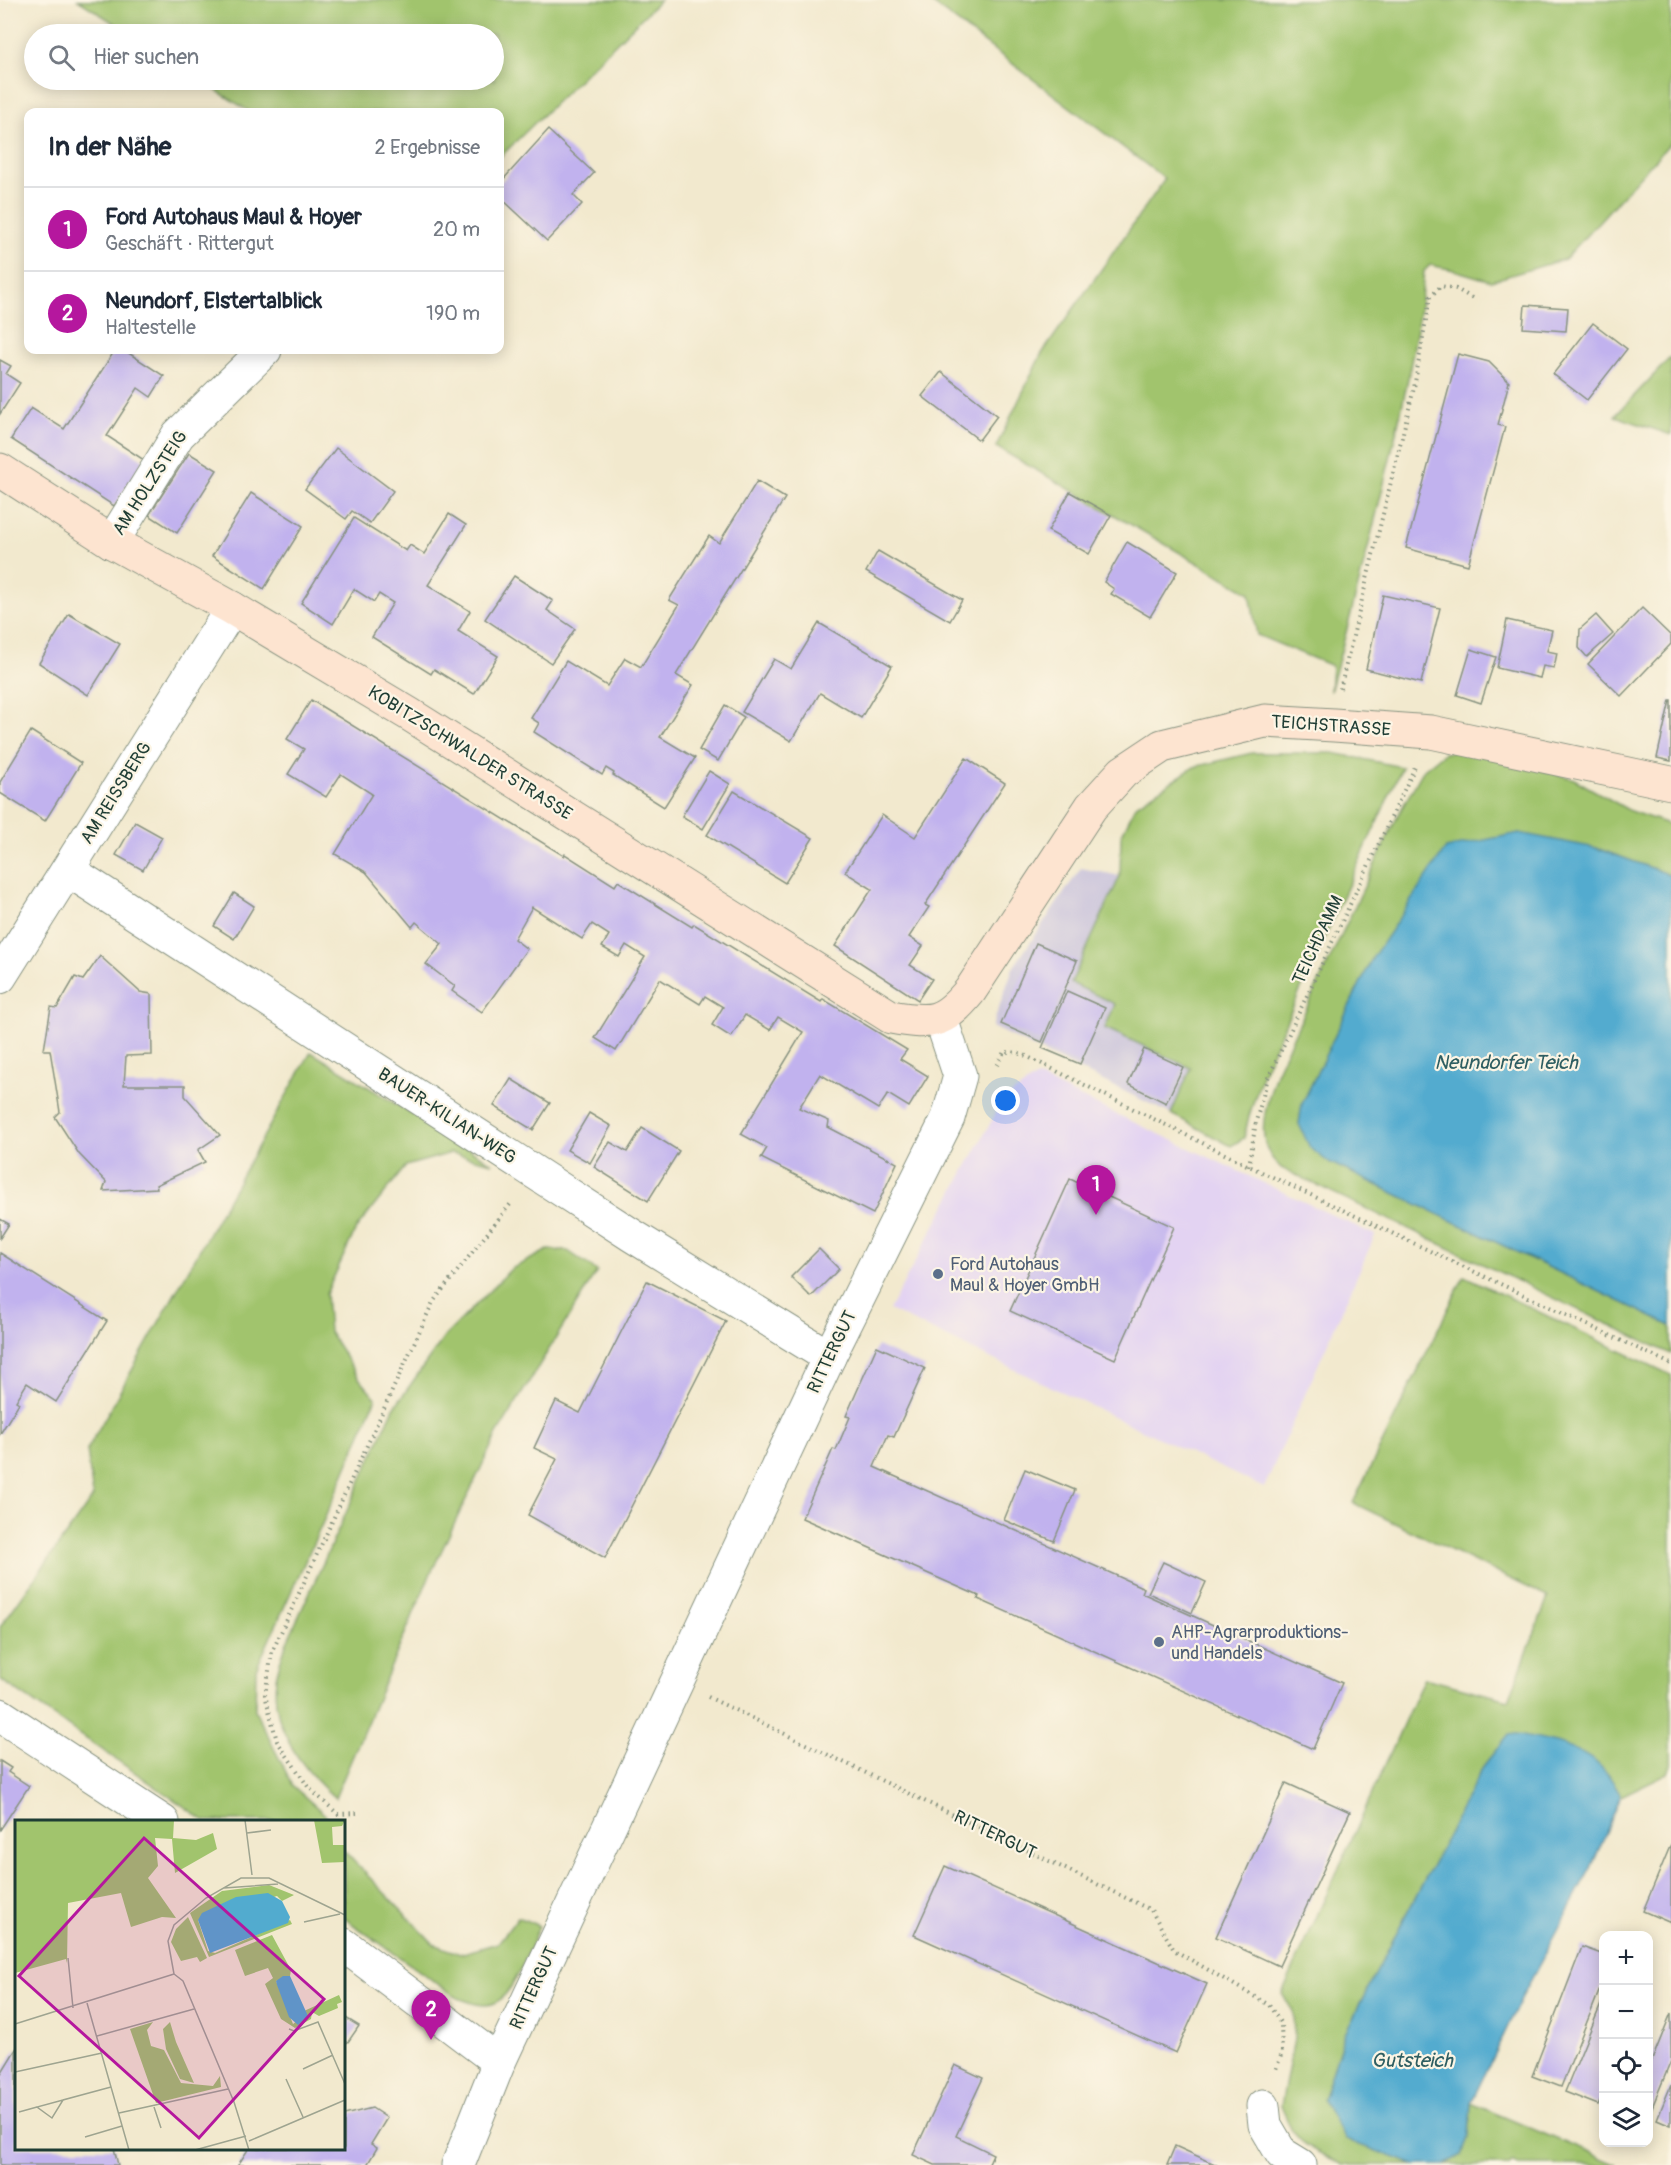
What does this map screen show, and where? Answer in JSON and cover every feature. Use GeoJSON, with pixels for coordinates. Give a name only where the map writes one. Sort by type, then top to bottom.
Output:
{"type":"FeatureCollection","features":[{"type":"Feature","properties":{"kind":"street","name":"AM HOLZSTEIG"},"geometry":{"type":"LineString","coordinates":[[112,542],[178,435],[261,354]]}},
{"type":"Feature","properties":{"kind":"street","name":"KOBITZSCHWALDER STRASSE"},"geometry":{"type":"LineString","coordinates":[[0,470],[112,542],[409,714],[891,1017],[916,1022],[941,1019]]}},
{"type":"Feature","properties":{"kind":"street","name":"AM REISSBERG"},"geometry":{"type":"LineString","coordinates":[[0,977],[231,609]]}},
{"type":"Feature","properties":{"kind":"street","name":"TEICHSTRASSE"},"geometry":{"type":"LineString","coordinates":[[941,1019],[957,1007],[970,991],[1091,807],[1123,772],[1162,746],[1265,721],[1431,732],[1671,783]]}},
{"type":"Feature","properties":{"kind":"street","name":"BAUER-KILIAN-WEG"},"geometry":{"type":"LineString","coordinates":[[68,870],[536,1173],[829,1357]]}},
{"type":"Feature","properties":{"kind":"street","name":"RITTERGUT"},"geometry":{"type":"LineString","coordinates":[[458,2165],[499,2062],[829,1357],[948,1118],[960,1076],[941,1019]]}},
{"type":"Feature","properties":{"kind":"street"},"geometry":{"type":"LineString","coordinates":[[0,1715],[161,1820]]}},
{"type":"Feature","properties":{"kind":"street"},"geometry":{"type":"LineString","coordinates":[[345,1946],[499,2062]]}},
{"type":"Feature","properties":{"kind":"street"},"geometry":{"type":"LineString","coordinates":[[1263,2106],[1265,2125],[1282,2154],[1300,2165]]}},
{"type":"Feature","properties":{"kind":"path"},"geometry":{"type":"LineString","coordinates":[[1334,725],[1341,681],[1414,388],[1430,297],[1441,286],[1456,289],[1472,298]]}},
{"type":"Feature","properties":{"kind":"path","name":"TEICHDAMM"},"geometry":{"type":"LineString","coordinates":[[1249,1166],[1256,1121],[1268,1078],[1431,732]]}},
{"type":"Feature","properties":{"kind":"path"},"geometry":{"type":"LineString","coordinates":[[995,1072],[1004,1052],[1024,1055],[1249,1166],[1671,1364]]}},
{"type":"Feature","properties":{"kind":"path"},"geometry":{"type":"LineString","coordinates":[[357,1813],[338,1814],[316,1795],[277,1740],[265,1695],[272,1653],[433,1302],[536,1173]]}},
{"type":"Feature","properties":{"kind":"path","name":"RITTERGUT"},"geometry":{"type":"LineString","coordinates":[[678,1683],[1151,1910],[1174,1950],[1269,2005],[1281,2024],[1282,2053],[1263,2106]]}},
{"type":"Feature","properties":{"kind":"shaded area"},"geometry":{"type":"Polygon","coordinates":[[[1081,868],[1120,876],[1071,983],[1116,1004],[1105,1028],[1191,1068],[1171,1114],[992,1027],[1013,968],[1081,868]]]}},
{"type":"Feature","properties":{"kind":"shaded area"},"geometry":{"type":"Polygon","coordinates":[[[1037,1077],[1375,1235],[1264,1488],[889,1310],[1003,1100],[1037,1077]]]}},
{"type":"Feature","properties":{"kind":"green space"},"geometry":{"type":"Polygon","coordinates":[[[78,0],[660,0],[504,153],[504,108],[244,108],[216,90],[504,90],[504,24],[115,24],[78,0]]]}},
{"type":"Feature","properties":{"kind":"green space"},"geometry":{"type":"Polygon","coordinates":[[[928,0],[1671,0],[1671,142],[1565,259],[1491,281],[1430,265],[1424,271],[1418,325],[1403,404],[1330,692],[1332,666],[1257,635],[1250,593],[996,447],[1041,355],[1165,179],[928,0]]]}},
{"type":"Feature","properties":{"kind":"green space"},"geometry":{"type":"Polygon","coordinates":[[[1671,357],[1671,435],[1615,416],[1671,357]]]}},
{"type":"Feature","properties":{"kind":"green space"},"geometry":{"type":"Polygon","coordinates":[[[1471,749],[1574,779],[1630,811],[1671,825],[1671,875],[1596,848],[1373,957],[1302,1104],[1299,1124],[1327,1161],[1671,1326],[1671,1354],[1281,1168],[1271,1157],[1265,1144],[1265,1113],[1276,1073],[1398,815],[1424,769],[1444,753],[1471,749]]]}},
{"type":"Feature","properties":{"kind":"green space"},"geometry":{"type":"Polygon","coordinates":[[[1252,753],[1333,753],[1402,767],[1262,1075],[1244,1138],[1231,1146],[1171,1114],[1191,1068],[1105,1028],[1115,1004],[1071,983],[1120,876],[1121,836],[1136,805],[1194,767],[1252,753]]]}},
{"type":"Feature","properties":{"kind":"green space"},"geometry":{"type":"Polygon","coordinates":[[[311,1052],[492,1163],[451,1153],[406,1166],[356,1229],[326,1294],[329,1332],[358,1377],[376,1398],[328,1511],[256,1669],[255,1710],[293,1786],[331,1820],[204,1820],[0,1679],[0,1627],[93,1497],[87,1450],[311,1052]]]}},
{"type":"Feature","properties":{"kind":"green space"},"geometry":{"type":"Polygon","coordinates":[[[548,1250],[568,1251],[597,1271],[497,1434],[430,1575],[335,1798],[300,1760],[283,1730],[275,1697],[276,1679],[286,1644],[394,1408],[445,1336],[511,1269],[548,1250]]]}},
{"type":"Feature","properties":{"kind":"green space"},"geometry":{"type":"Polygon","coordinates":[[[1464,1276],[1671,1375],[1671,1764],[1668,1773],[1621,1796],[1605,1771],[1484,1765],[1345,2033],[1323,2100],[1346,2140],[1415,2165],[1343,2165],[1306,2146],[1292,2131],[1281,2106],[1294,2039],[1293,2011],[1282,1994],[1424,1678],[1509,1700],[1548,1597],[1353,1503],[1464,1276]]]}},
{"type":"Feature","properties":{"kind":"green space"},"geometry":{"type":"Polygon","coordinates":[[[345,1852],[434,1944],[460,1954],[498,1943],[518,1917],[539,1926],[515,1980],[502,1998],[486,2005],[458,1998],[345,1919],[345,1852]]]}},
{"type":"Feature","properties":{"kind":"green space"},"geometry":{"type":"Polygon","coordinates":[[[1471,2103],[1618,2165],[1518,2165],[1513,2162],[1511,2165],[1444,2165],[1462,2156],[1469,2134],[1471,2103]]]}},
{"type":"Feature","properties":{"kind":"water","name":"Neundorfer Teich"},"geometry":{"type":"Polygon","coordinates":[[[1519,833],[1596,848],[1671,875],[1671,1326],[1327,1161],[1310,1148],[1299,1124],[1302,1104],[1373,957],[1446,848],[1519,833]]]}},
{"type":"Feature","properties":{"kind":"water","name":"Gutsteich"},"geometry":{"type":"Polygon","coordinates":[[[1509,1734],[1548,1741],[1585,1755],[1596,1762],[1607,1774],[1621,1796],[1592,1866],[1522,1997],[1471,2103],[1469,2134],[1462,2156],[1444,2165],[1415,2165],[1346,2140],[1323,2100],[1345,2033],[1484,1765],[1509,1734]]]}},
{"type":"Feature","properties":{"kind":"building"},"geometry":{"type":"Polygon","coordinates":[[[548,130],[594,173],[573,195],[582,204],[547,241],[504,201],[504,179],[548,130]]]}},
{"type":"Feature","properties":{"kind":"building"},"geometry":{"type":"Polygon","coordinates":[[[1525,305],[1568,308],[1566,331],[1523,328],[1525,305]]]}},
{"type":"Feature","properties":{"kind":"building"},"geometry":{"type":"Polygon","coordinates":[[[1593,323],[1627,349],[1587,400],[1553,374],[1593,323]]]}},
{"type":"Feature","properties":{"kind":"building"},"geometry":{"type":"Polygon","coordinates":[[[112,354],[130,354],[164,376],[151,397],[138,388],[107,436],[144,460],[114,506],[11,439],[31,408],[64,429],[112,354]]]}},
{"type":"Feature","properties":{"kind":"building"},"geometry":{"type":"Polygon","coordinates":[[[1458,354],[1489,362],[1509,382],[1498,425],[1505,427],[1468,565],[1406,548],[1458,354]]]}},
{"type":"Feature","properties":{"kind":"building"},"geometry":{"type":"Polygon","coordinates":[[[0,360],[11,366],[6,374],[20,383],[0,414],[0,360]]]}},
{"type":"Feature","properties":{"kind":"building"},"geometry":{"type":"Polygon","coordinates":[[[941,372],[997,416],[979,440],[922,396],[941,372]]]}},
{"type":"Feature","properties":{"kind":"building"},"geometry":{"type":"Polygon","coordinates":[[[336,448],[393,491],[370,523],[352,511],[346,519],[305,489],[336,448]]]}},
{"type":"Feature","properties":{"kind":"building"},"geometry":{"type":"Polygon","coordinates":[[[189,453],[217,470],[177,533],[149,515],[189,453]]]}},
{"type":"Feature","properties":{"kind":"building"},"geometry":{"type":"Polygon","coordinates":[[[757,481],[785,498],[676,675],[693,685],[660,737],[695,758],[664,807],[613,775],[614,773],[606,768],[602,775],[534,732],[539,723],[531,718],[566,661],[607,686],[625,658],[641,667],[679,605],[669,600],[709,536],[719,543],[757,481]]]}},
{"type":"Feature","properties":{"kind":"building"},"geometry":{"type":"Polygon","coordinates":[[[1070,492],[1111,515],[1089,554],[1048,531],[1070,492]]]}},
{"type":"Feature","properties":{"kind":"building"},"geometry":{"type":"Polygon","coordinates":[[[251,493],[303,526],[264,589],[212,556],[251,493]]]}},
{"type":"Feature","properties":{"kind":"building"},"geometry":{"type":"Polygon","coordinates":[[[449,514],[466,525],[428,585],[470,611],[458,631],[498,656],[474,694],[434,669],[431,674],[372,637],[393,603],[379,594],[374,602],[354,589],[333,624],[301,603],[354,518],[406,551],[410,545],[424,554],[449,514]]]}},
{"type":"Feature","properties":{"kind":"building"},"geometry":{"type":"Polygon","coordinates":[[[1127,542],[1177,572],[1150,617],[1111,594],[1114,589],[1104,582],[1127,542]]]}},
{"type":"Feature","properties":{"kind":"building"},"geometry":{"type":"Polygon","coordinates":[[[878,551],[962,600],[950,621],[866,572],[878,551]]]}},
{"type":"Feature","properties":{"kind":"building"},"geometry":{"type":"Polygon","coordinates":[[[514,576],[553,601],[547,610],[575,629],[551,663],[485,619],[514,576]]]}},
{"type":"Feature","properties":{"kind":"building"},"geometry":{"type":"Polygon","coordinates":[[[1383,595],[1440,608],[1421,683],[1366,669],[1383,595]]]}},
{"type":"Feature","properties":{"kind":"building"},"geometry":{"type":"Polygon","coordinates":[[[1642,608],[1671,636],[1671,644],[1621,696],[1588,664],[1642,608]]]}},
{"type":"Feature","properties":{"kind":"building"},"geometry":{"type":"Polygon","coordinates":[[[69,614],[120,644],[88,695],[39,663],[69,614]]]}},
{"type":"Feature","properties":{"kind":"building"},"geometry":{"type":"Polygon","coordinates":[[[1596,615],[1613,634],[1587,657],[1579,648],[1580,629],[1596,615]]]}},
{"type":"Feature","properties":{"kind":"building"},"geometry":{"type":"Polygon","coordinates":[[[1507,620],[1552,630],[1547,651],[1557,653],[1554,668],[1543,666],[1540,678],[1497,668],[1507,620]]]}},
{"type":"Feature","properties":{"kind":"building"},"geometry":{"type":"Polygon","coordinates":[[[819,623],[892,666],[861,718],[820,693],[791,741],[742,712],[774,659],[791,669],[819,623]]]}},
{"type":"Feature","properties":{"kind":"building"},"geometry":{"type":"Polygon","coordinates":[[[1471,649],[1496,657],[1481,703],[1457,695],[1471,649]]]}},
{"type":"Feature","properties":{"kind":"building"},"geometry":{"type":"Polygon","coordinates":[[[311,700],[615,886],[618,881],[692,927],[694,924],[821,1002],[823,999],[907,1050],[900,1059],[928,1076],[909,1107],[888,1094],[878,1109],[820,1074],[799,1108],[829,1121],[828,1127],[897,1163],[873,1214],[761,1158],[767,1148],[741,1134],[803,1032],[778,1017],[770,1030],[745,1015],[731,1037],[712,1025],[723,1007],[705,996],[700,1004],[660,979],[616,1051],[595,1038],[645,957],[626,945],[619,957],[602,947],[609,935],[592,924],[582,939],[532,907],[514,939],[527,949],[482,1012],[452,991],[455,986],[426,964],[442,944],[416,922],[412,927],[366,872],[335,854],[372,794],[341,774],[326,797],[288,774],[304,749],[287,739],[311,700]]]}},
{"type":"Feature","properties":{"kind":"building"},"geometry":{"type":"Polygon","coordinates":[[[1671,700],[1671,761],[1657,758],[1671,700]]]}},
{"type":"Feature","properties":{"kind":"building"},"geometry":{"type":"Polygon","coordinates":[[[725,705],[744,717],[718,761],[699,750],[725,705]]]}},
{"type":"Feature","properties":{"kind":"building"},"geometry":{"type":"Polygon","coordinates":[[[31,731],[81,763],[45,821],[0,793],[0,782],[31,731]]]}},
{"type":"Feature","properties":{"kind":"building"},"geometry":{"type":"Polygon","coordinates":[[[966,758],[1005,783],[925,905],[929,907],[909,937],[923,946],[910,965],[932,979],[918,1000],[835,946],[872,889],[845,872],[882,815],[915,837],[966,758]]]}},
{"type":"Feature","properties":{"kind":"building"},"geometry":{"type":"Polygon","coordinates":[[[709,771],[730,784],[703,829],[682,816],[709,771]]]}},
{"type":"Feature","properties":{"kind":"building"},"geometry":{"type":"Polygon","coordinates":[[[734,791],[813,838],[785,883],[707,835],[734,791]]]}},
{"type":"Feature","properties":{"kind":"building"},"geometry":{"type":"Polygon","coordinates":[[[135,822],[162,837],[143,870],[116,855],[135,822]]]}},
{"type":"Feature","properties":{"kind":"building"},"geometry":{"type":"Polygon","coordinates":[[[234,893],[254,906],[234,939],[214,926],[234,893]]]}},
{"type":"Feature","properties":{"kind":"building"},"geometry":{"type":"Polygon","coordinates":[[[1036,943],[1077,961],[1042,1042],[1001,1024],[1036,943]]]}},
{"type":"Feature","properties":{"kind":"building"},"geometry":{"type":"Polygon","coordinates":[[[100,956],[140,992],[151,994],[152,1055],[126,1056],[124,1085],[185,1085],[185,1096],[220,1135],[198,1150],[205,1162],[156,1185],[157,1188],[103,1191],[106,1182],[79,1154],[55,1117],[60,1112],[50,1050],[44,1050],[51,1007],[57,1008],[75,977],[83,980],[100,956]]]}},
{"type":"Feature","properties":{"kind":"building"},"geometry":{"type":"Polygon","coordinates":[[[1067,991],[1105,1008],[1080,1064],[1042,1048],[1067,991]]]}},
{"type":"Feature","properties":{"kind":"building"},"geometry":{"type":"Polygon","coordinates":[[[1144,1049],[1183,1067],[1166,1103],[1128,1084],[1144,1049]]]}},
{"type":"Feature","properties":{"kind":"building"},"geometry":{"type":"Polygon","coordinates":[[[511,1079],[550,1103],[533,1130],[494,1106],[511,1079]]]}},
{"type":"Feature","properties":{"kind":"building"},"geometry":{"type":"Polygon","coordinates":[[[589,1113],[611,1126],[590,1163],[567,1150],[589,1113]]]}},
{"type":"Feature","properties":{"kind":"building"},"geometry":{"type":"Polygon","coordinates":[[[642,1128],[679,1151],[648,1201],[594,1167],[610,1142],[627,1152],[642,1128]]]}},
{"type":"Feature","properties":{"kind":"building"},"geometry":{"type":"Polygon","coordinates":[[[1070,1179],[1174,1227],[1115,1359],[1010,1311],[1070,1179]]]}},
{"type":"Feature","properties":{"kind":"building"},"geometry":{"type":"Polygon","coordinates":[[[0,1219],[9,1224],[0,1238],[0,1219]]]}},
{"type":"Feature","properties":{"kind":"building"},"geometry":{"type":"Polygon","coordinates":[[[819,1249],[839,1269],[811,1297],[791,1277],[819,1249]]]}},
{"type":"Feature","properties":{"kind":"building"},"geometry":{"type":"Polygon","coordinates":[[[0,1253],[107,1321],[56,1402],[27,1383],[16,1401],[19,1403],[0,1434],[0,1253]]]}},
{"type":"Feature","properties":{"kind":"building"},"geometry":{"type":"Polygon","coordinates":[[[647,1281],[726,1321],[605,1558],[528,1515],[557,1459],[534,1448],[556,1401],[580,1413],[647,1281]]]}},
{"type":"Feature","properties":{"kind":"building"},"geometry":{"type":"Polygon","coordinates":[[[877,1346],[925,1368],[894,1437],[888,1435],[874,1467],[1144,1588],[1142,1593],[1342,1683],[1313,1749],[978,1599],[979,1596],[802,1518],[833,1449],[836,1450],[850,1417],[846,1416],[877,1346]]]}},
{"type":"Feature","properties":{"kind":"building"},"geometry":{"type":"Polygon","coordinates":[[[1025,1469],[1075,1490],[1054,1541],[1004,1520],[1025,1469]]]}},
{"type":"Feature","properties":{"kind":"building"},"geometry":{"type":"Polygon","coordinates":[[[1163,1562],[1206,1582],[1192,1613],[1148,1593],[1163,1562]]]}},
{"type":"Feature","properties":{"kind":"building"},"geometry":{"type":"Polygon","coordinates":[[[0,1761],[11,1768],[8,1772],[29,1786],[0,1830],[0,1761]]]}},
{"type":"Feature","properties":{"kind":"building"},"geometry":{"type":"Polygon","coordinates":[[[1286,1783],[1350,1812],[1279,1966],[1216,1937],[1286,1783]]]}},
{"type":"Feature","properties":{"kind":"building"},"geometry":{"type":"Polygon","coordinates":[[[1671,1844],[1671,1923],[1643,1911],[1671,1844]]]}},
{"type":"Feature","properties":{"kind":"building"},"geometry":{"type":"Polygon","coordinates":[[[945,1866],[1207,1984],[1176,2053],[914,1935],[945,1866]]]}},
{"type":"Feature","properties":{"kind":"building"},"geometry":{"type":"Polygon","coordinates":[[[1582,1947],[1599,1953],[1599,1992],[1561,2087],[1532,2076],[1582,1947]]]}},
{"type":"Feature","properties":{"kind":"building"},"geometry":{"type":"Polygon","coordinates":[[[1599,2009],[1599,2103],[1598,2105],[1565,2092],[1599,2009]]]}},
{"type":"Feature","properties":{"kind":"building"},"geometry":{"type":"Polygon","coordinates":[[[1671,2013],[1671,2061],[1653,2105],[1653,2058],[1671,2013]]]}},
{"type":"Feature","properties":{"kind":"building"},"geometry":{"type":"Polygon","coordinates":[[[345,2018],[359,2026],[345,2044],[345,2018]]]}},
{"type":"Feature","properties":{"kind":"building"},"geometry":{"type":"Polygon","coordinates":[[[15,2051],[15,2150],[114,2150],[118,2165],[0,2165],[0,2075],[15,2051]]]}},
{"type":"Feature","properties":{"kind":"building"},"geometry":{"type":"Polygon","coordinates":[[[955,2065],[983,2078],[956,2136],[993,2154],[988,2165],[935,2165],[913,2155],[955,2065]]]}},
{"type":"Feature","properties":{"kind":"building"},"geometry":{"type":"Polygon","coordinates":[[[1671,2085],[1671,2125],[1657,2119],[1671,2085]]]}},
{"type":"Feature","properties":{"kind":"building"},"geometry":{"type":"Polygon","coordinates":[[[372,2108],[387,2118],[371,2144],[377,2148],[367,2165],[238,2165],[248,2150],[345,2150],[345,2115],[372,2108]]]}},
{"type":"Feature","properties":{"kind":"building"},"geometry":{"type":"Polygon","coordinates":[[[1175,2146],[1217,2165],[1167,2165],[1175,2146]]]}},
{"type":"Feature","properties":{"kind":"place","name":"Ford Autohaus Maul & Hoyer"},"geometry":{"type":"Point","coordinates":[1096,1215]}},
{"type":"Feature","properties":{"kind":"place","name":"Ford Autohaus Maul & Hoyer GmbH"},"geometry":{"type":"Point","coordinates":[938,1274]}},
{"type":"Feature","properties":{"kind":"place","name":"AHP-Agrarproduktions- und Handels"},"geometry":{"type":"Point","coordinates":[1159,1642]}},
{"type":"Feature","properties":{"kind":"place","name":"Neundorf, Elstertalblick"},"geometry":{"type":"Point","coordinates":[431,2040]}}]}
